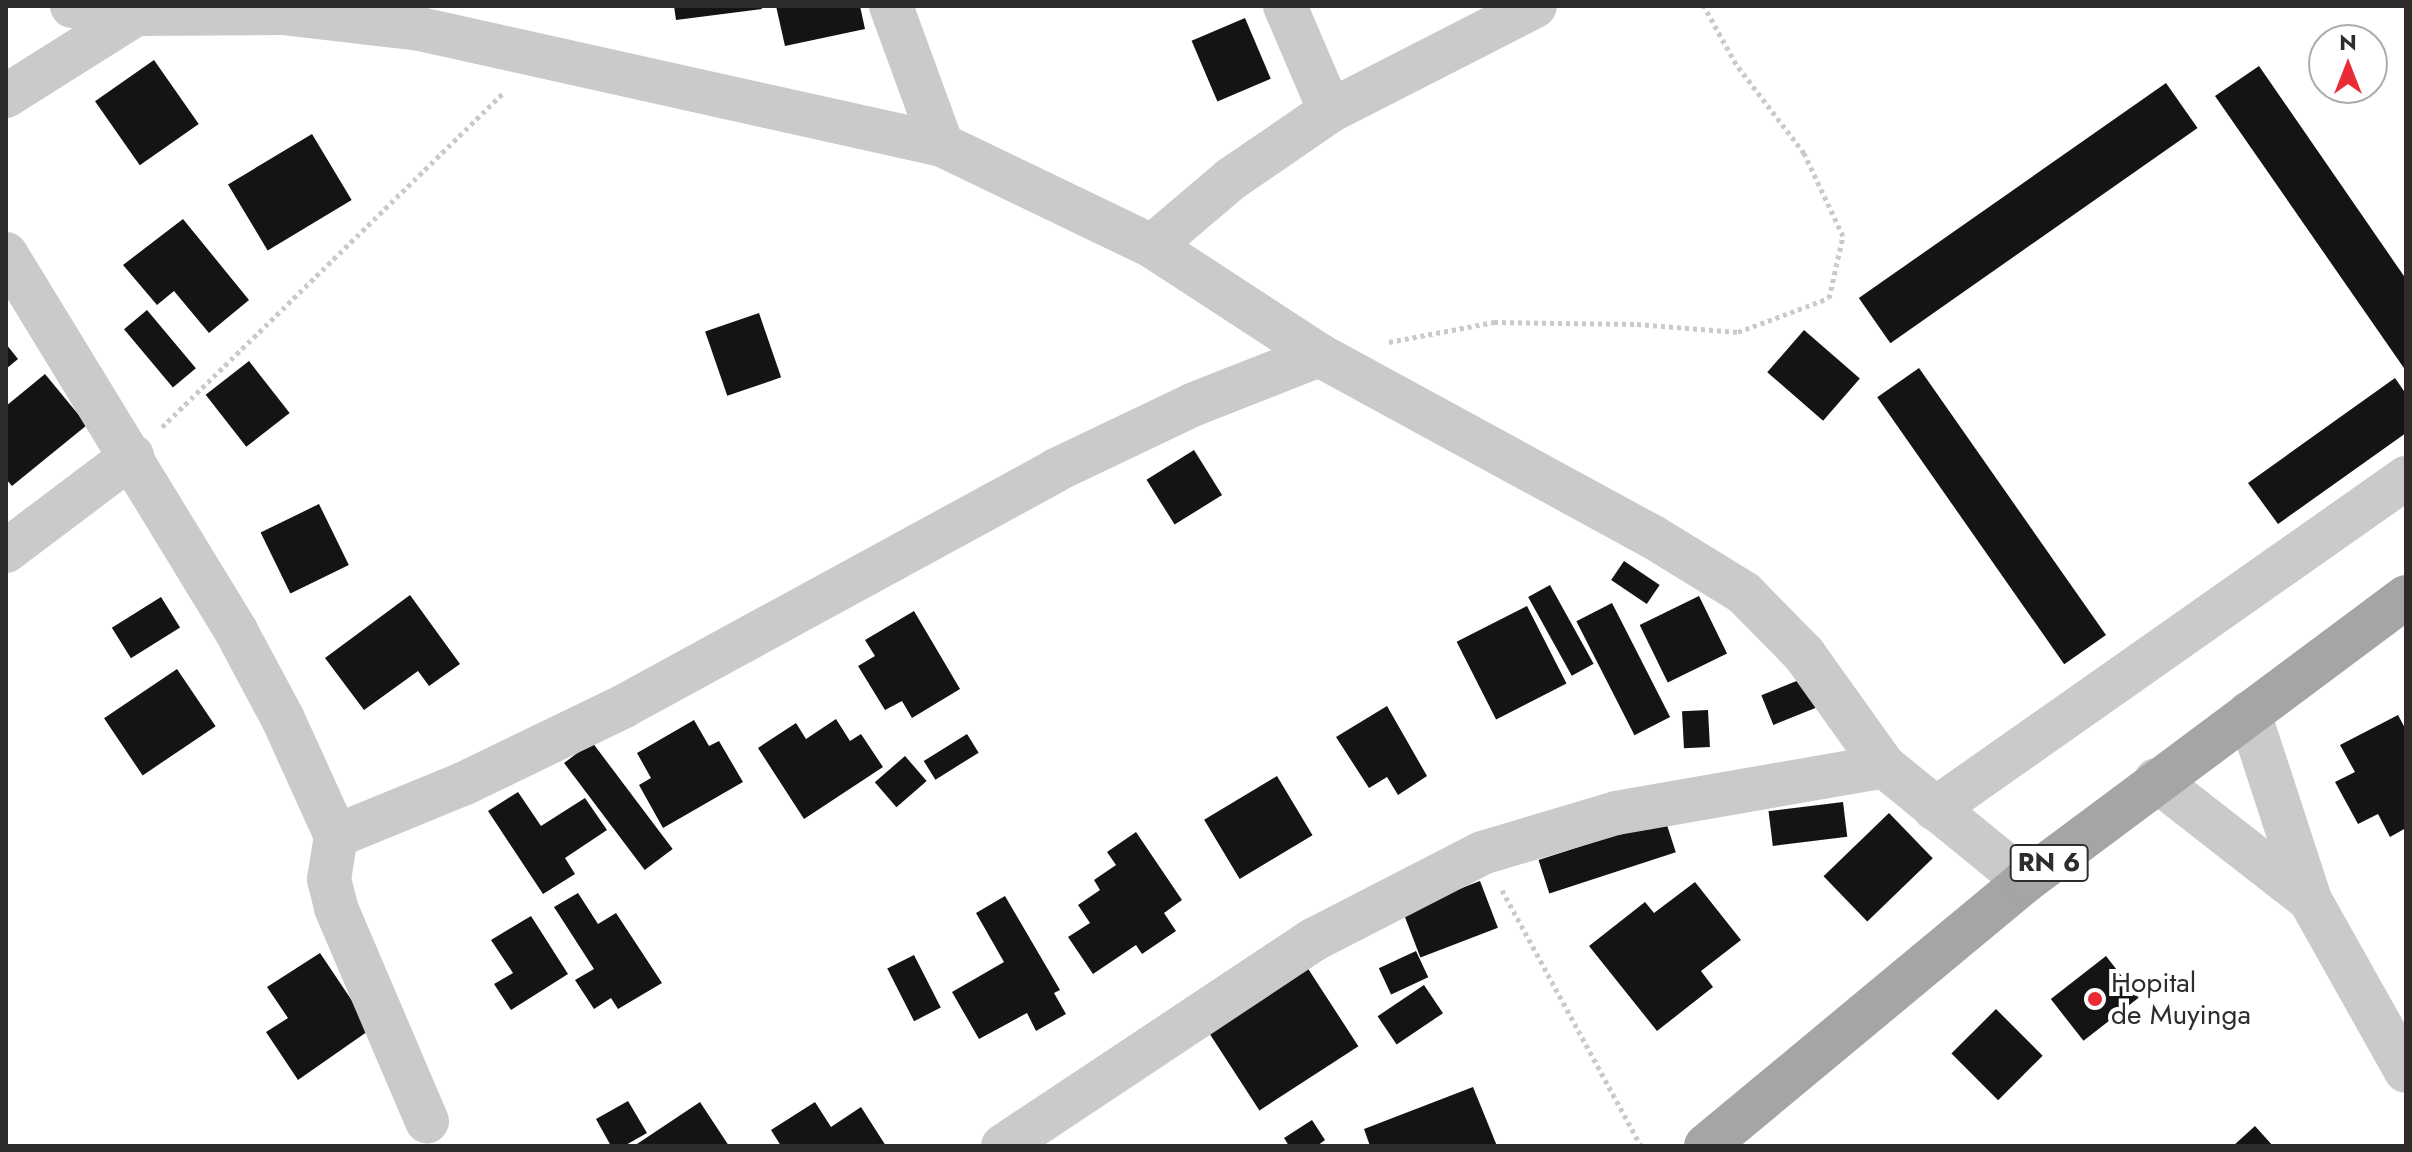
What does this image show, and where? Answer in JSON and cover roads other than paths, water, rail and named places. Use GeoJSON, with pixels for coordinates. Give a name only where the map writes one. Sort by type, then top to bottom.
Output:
{"type":"FeatureCollection","features":[{"type":"Feature","properties":{"kind":"main road","name":"RN 6"},"geometry":{"type":"LineString","coordinates":[[1706,1146],[2025,881],[2156,780],[2406,597]]}},
{"type":"Feature","properties":{"kind":"street"},"geometry":{"type":"LineString","coordinates":[[72,6],[136,14],[284,10],[420,29],[543,53],[942,145],[1152,246],[1319,355],[1653,537],[1744,593],[1804,654],[1884,766],[2025,881]]}},
{"type":"Feature","properties":{"kind":"street"},"geometry":{"type":"LineString","coordinates":[[891,6],[942,145]]}},
{"type":"Feature","properties":{"kind":"street"},"geometry":{"type":"LineString","coordinates":[[1285,6],[1330,111]]}},
{"type":"Feature","properties":{"kind":"street"},"geometry":{"type":"LineString","coordinates":[[1152,246],[1221,187],[1330,111],[1535,6]]}},
{"type":"Feature","properties":{"kind":"street"},"geometry":{"type":"LineString","coordinates":[[6,96],[136,14]]}},
{"type":"Feature","properties":{"kind":"street"},"geometry":{"type":"LineString","coordinates":[[6,254],[236,631],[336,836],[329,879],[336,908],[427,1121]]}},
{"type":"Feature","properties":{"kind":"street"},"geometry":{"type":"LineString","coordinates":[[336,836],[463,784],[624,706],[908,546],[1056,470],[1192,405],[1319,355]]}},
{"type":"Feature","properties":{"kind":"street"},"geometry":{"type":"LineString","coordinates":[[6,551],[132,456]]}},
{"type":"Feature","properties":{"kind":"street"},"geometry":{"type":"LineString","coordinates":[[1935,809],[2406,478]]}},
{"type":"Feature","properties":{"kind":"street"},"geometry":{"type":"LineString","coordinates":[[2249,713],[2310,900],[2406,1071]]}},
{"type":"Feature","properties":{"kind":"street"},"geometry":{"type":"LineString","coordinates":[[1003,1146],[1313,940],[1482,853],[1616,813],[1884,766]]}},
{"type":"Feature","properties":{"kind":"street"},"geometry":{"type":"LineString","coordinates":[[2156,780],[2310,900]]}},
{"type":"Feature","properties":{"kind":"place","name":"Hopital de Muyinga"},"geometry":{"type":"Point","coordinates":[2095,999]}}]}
